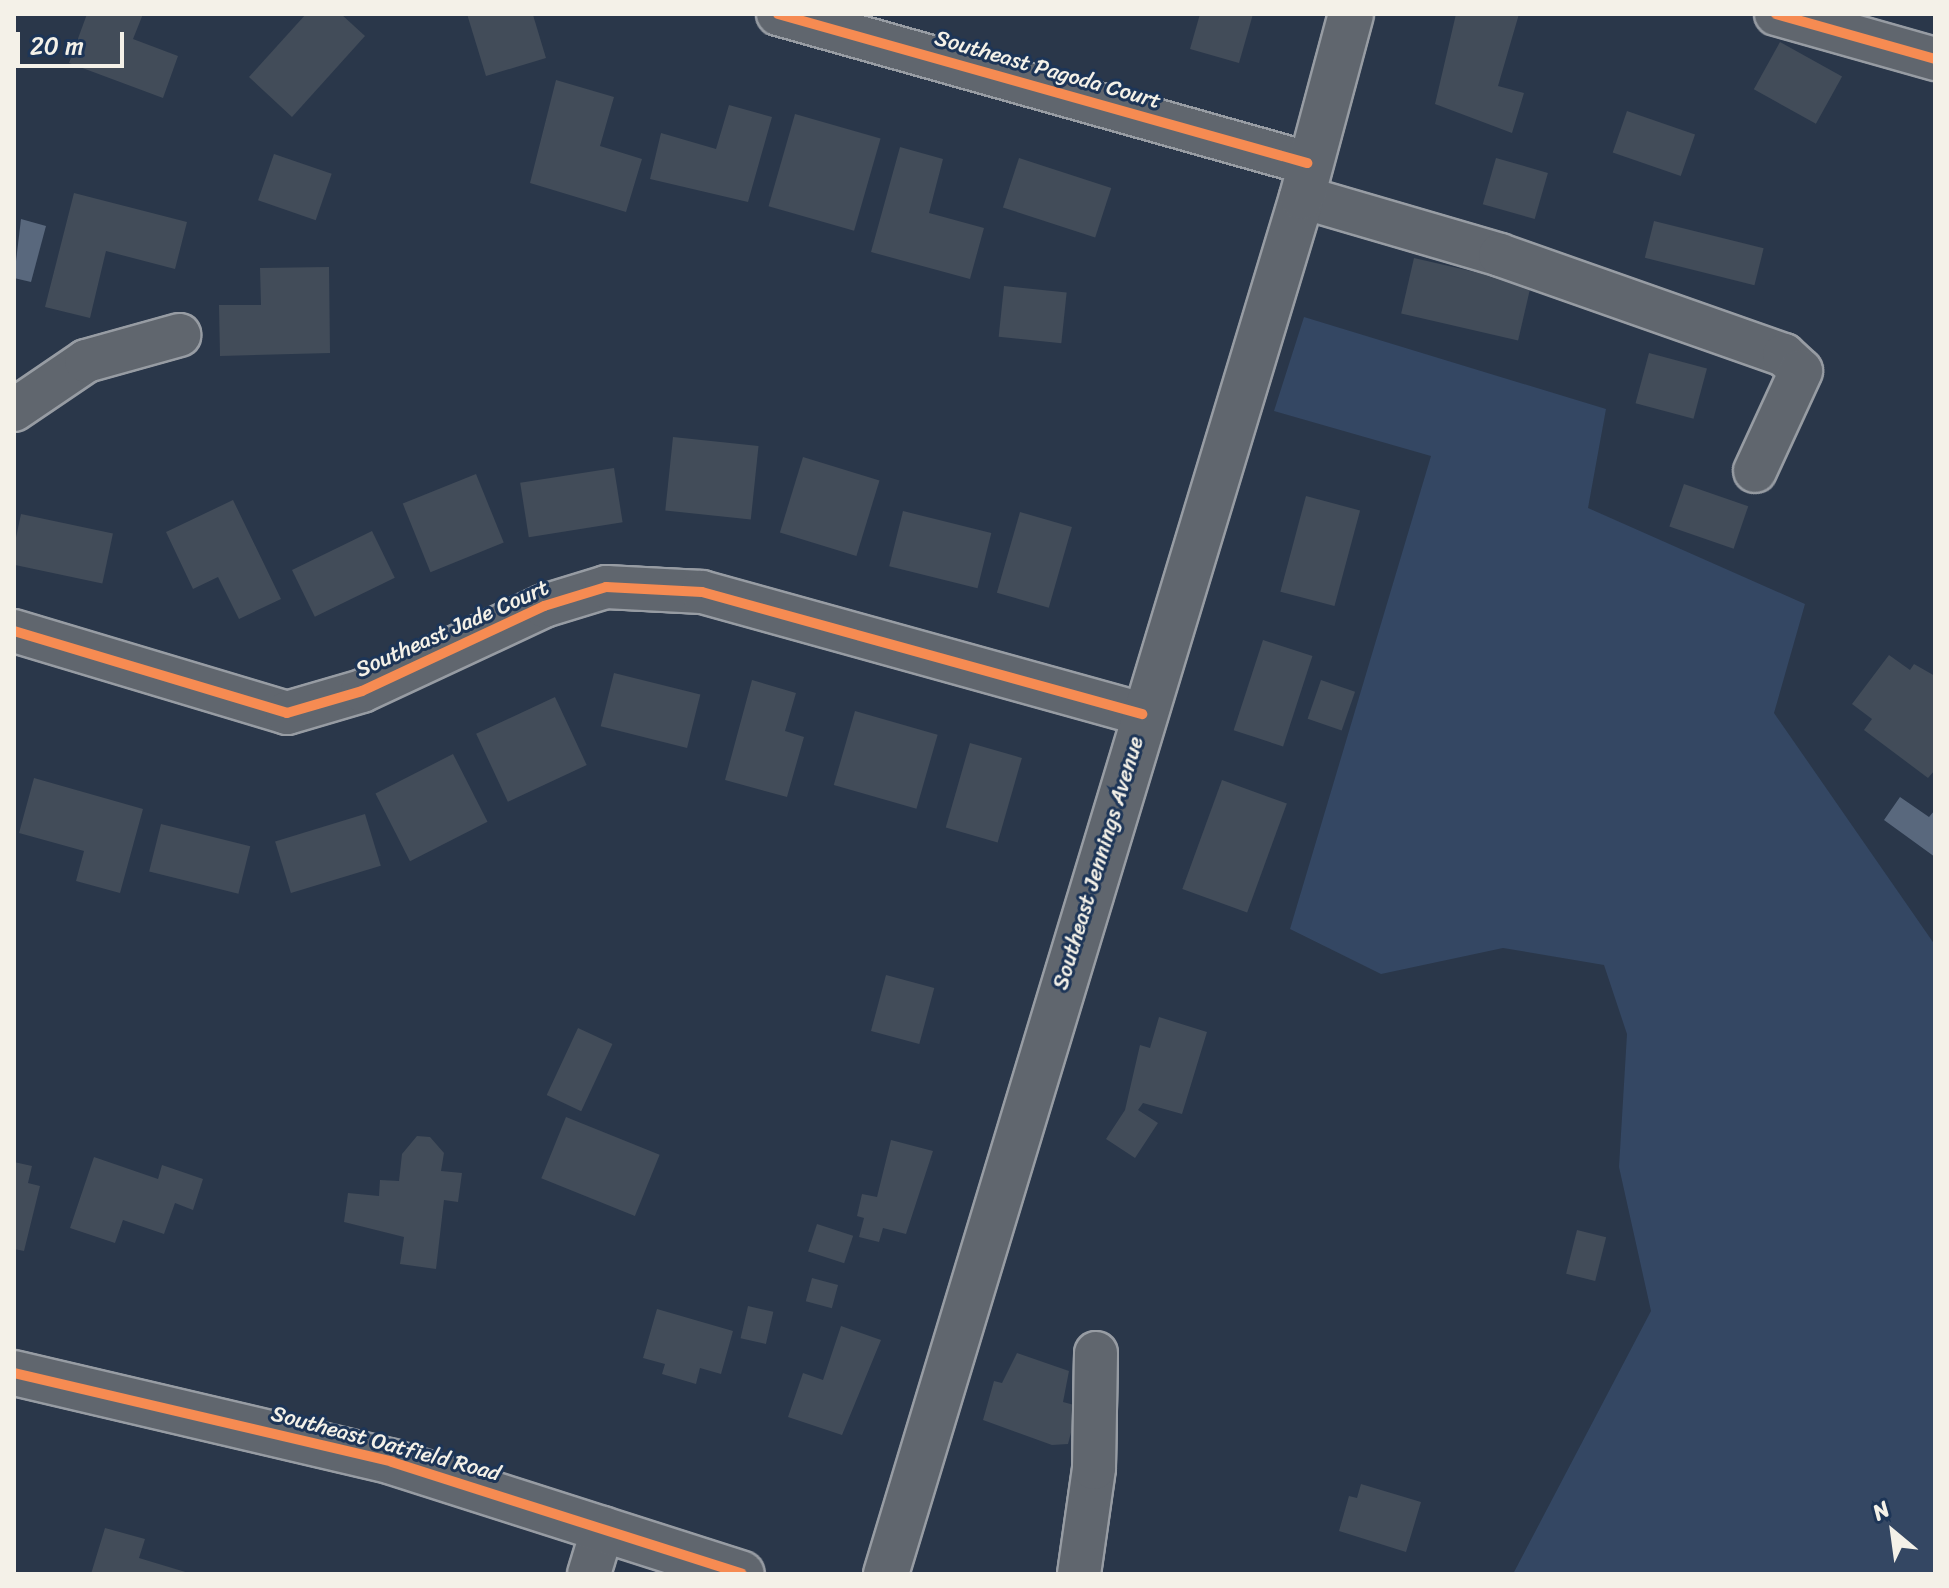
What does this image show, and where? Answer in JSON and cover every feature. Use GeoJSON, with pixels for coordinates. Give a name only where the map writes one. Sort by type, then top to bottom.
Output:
{"type":"FeatureCollection","features":[{"type":"Feature","properties":{"kind":"main road","name":"Southeast Jennings Avenue"},"geometry":{"type":"LineString","coordinates":[[886,1574],[1351,14]]}},
{"type":"Feature","properties":{"kind":"main road","name":"Southeast Oatfield Road"},"geometry":{"type":"LineString","coordinates":[[14,1373],[392,1462],[742,1574]]}},
{"type":"Feature","properties":{"kind":"street","name":"Southeast Pagoda Court"},"geometry":{"type":"LineString","coordinates":[[778,14],[1304,180],[1500,255],[1784,355],[1801,371],[1755,471]]}},
{"type":"Feature","properties":{"kind":"street"},"geometry":{"type":"LineString","coordinates":[[1776,14],[1935,59]]}},
{"type":"Feature","properties":{"kind":"street"},"geometry":{"type":"LineString","coordinates":[[14,410],[86,361],[179,335]]}},
{"type":"Feature","properties":{"kind":"street","name":"Southeast Jade Court"},"geometry":{"type":"LineString","coordinates":[[14,631],[287,713],[362,691],[544,606],[606,587],[702,592],[1142,714]]}},
{"type":"Feature","properties":{"kind":"street"},"geometry":{"type":"LineString","coordinates":[[1079,1574],[1094,1468],[1096,1353]]}},
{"type":"Feature","properties":{"kind":"street"},"geometry":{"type":"LineString","coordinates":[[589,1574],[603,1528]]}},
{"type":"Feature","properties":{"kind":"shaded area"},"geometry":{"type":"Polygon","coordinates":[[[21,219],[46,226],[31,282],[14,278],[21,219]]]}},
{"type":"Feature","properties":{"kind":"shaded area"},"geometry":{"type":"Polygon","coordinates":[[[1304,317],[1606,409],[1588,508],[1805,604],[1774,713],[1935,945],[1935,1574],[1513,1574],[1651,1311],[1619,1167],[1627,1034],[1604,965],[1503,948],[1381,974],[1290,929],[1431,456],[1274,411],[1304,317]]]}},
{"type":"Feature","properties":{"kind":"shaded area"},"geometry":{"type":"Polygon","coordinates":[[[1900,797],[1929,817],[1935,810],[1935,857],[1884,820],[1900,797]]]}},
{"type":"Feature","properties":{"kind":"building"},"geometry":{"type":"Polygon","coordinates":[[[87,14],[143,14],[133,39],[178,56],[163,98],[69,63],[87,14]]]}},
{"type":"Feature","properties":{"kind":"building"},"geometry":{"type":"Polygon","coordinates":[[[306,14],[341,14],[365,36],[292,117],[249,77],[306,14]]]}},
{"type":"Feature","properties":{"kind":"building"},"geometry":{"type":"Polygon","coordinates":[[[467,14],[533,15],[546,58],[486,76],[467,14]]]}},
{"type":"Feature","properties":{"kind":"building"},"geometry":{"type":"Polygon","coordinates":[[[1200,14],[1253,14],[1239,63],[1190,49],[1200,14]]]}},
{"type":"Feature","properties":{"kind":"building"},"geometry":{"type":"Polygon","coordinates":[[[1456,14],[1519,14],[1498,86],[1524,93],[1512,133],[1435,104],[1456,14]]]}},
{"type":"Feature","properties":{"kind":"building"},"geometry":{"type":"Polygon","coordinates":[[[1780,42],[1842,76],[1816,124],[1754,89],[1780,42]]]}},
{"type":"Feature","properties":{"kind":"building"},"geometry":{"type":"Polygon","coordinates":[[[556,80],[614,97],[600,146],[642,159],[626,212],[530,183],[556,80]]]}},
{"type":"Feature","properties":{"kind":"building"},"geometry":{"type":"Polygon","coordinates":[[[729,105],[772,117],[748,202],[650,179],[661,133],[716,149],[729,105]]]}},
{"type":"Feature","properties":{"kind":"building"},"geometry":{"type":"Polygon","coordinates":[[[1627,111],[1695,134],[1681,176],[1613,153],[1627,111]]]}},
{"type":"Feature","properties":{"kind":"building"},"geometry":{"type":"Polygon","coordinates":[[[795,114],[881,139],[854,231],[769,206],[795,114]]]}},
{"type":"Feature","properties":{"kind":"building"},"geometry":{"type":"Polygon","coordinates":[[[900,147],[943,159],[929,213],[984,228],[970,279],[871,252],[900,147]]]}},
{"type":"Feature","properties":{"kind":"building"},"geometry":{"type":"Polygon","coordinates":[[[274,154],[332,174],[316,220],[258,200],[274,154]]]}},
{"type":"Feature","properties":{"kind":"building"},"geometry":{"type":"Polygon","coordinates":[[[1019,158],[1111,188],[1095,237],[1003,207],[1019,158]]]}},
{"type":"Feature","properties":{"kind":"building"},"geometry":{"type":"Polygon","coordinates":[[[1496,158],[1548,173],[1535,219],[1483,204],[1496,158]]]}},
{"type":"Feature","properties":{"kind":"building"},"geometry":{"type":"Polygon","coordinates":[[[74,193],[187,222],[175,269],[106,251],[90,318],[45,307],[74,193]]]}},
{"type":"Feature","properties":{"kind":"building"},"geometry":{"type":"Polygon","coordinates":[[[1654,221],[1764,248],[1754,285],[1645,258],[1654,221]]]}},
{"type":"Feature","properties":{"kind":"building"},"geometry":{"type":"Polygon","coordinates":[[[1414,258],[1531,285],[1518,341],[1401,314],[1414,258]]]}},
{"type":"Feature","properties":{"kind":"building"},"geometry":{"type":"Polygon","coordinates":[[[329,267],[330,353],[220,356],[219,305],[261,305],[260,268],[329,267]]]}},
{"type":"Feature","properties":{"kind":"building"},"geometry":{"type":"Polygon","coordinates":[[[1004,286],[1067,293],[1061,343],[999,337],[1004,286]]]}},
{"type":"Feature","properties":{"kind":"building"},"geometry":{"type":"Polygon","coordinates":[[[1649,353],[1707,369],[1693,419],[1636,403],[1649,353]]]}},
{"type":"Feature","properties":{"kind":"building"},"geometry":{"type":"Polygon","coordinates":[[[673,437],[759,446],[751,520],[665,511],[673,437]]]}},
{"type":"Feature","properties":{"kind":"building"},"geometry":{"type":"Polygon","coordinates":[[[803,457],[880,480],[856,556],[780,533],[803,457]]]}},
{"type":"Feature","properties":{"kind":"building"},"geometry":{"type":"Polygon","coordinates":[[[614,468],[623,522],[529,537],[520,483],[614,468]]]}},
{"type":"Feature","properties":{"kind":"building"},"geometry":{"type":"Polygon","coordinates":[[[476,474],[504,543],[430,572],[403,504],[476,474]]]}},
{"type":"Feature","properties":{"kind":"building"},"geometry":{"type":"Polygon","coordinates":[[[1684,484],[1748,506],[1734,549],[1669,527],[1684,484]]]}},
{"type":"Feature","properties":{"kind":"building"},"geometry":{"type":"Polygon","coordinates":[[[1306,496],[1360,510],[1334,606],[1280,592],[1306,496]]]}},
{"type":"Feature","properties":{"kind":"building"},"geometry":{"type":"Polygon","coordinates":[[[233,500],[281,599],[239,619],[218,577],[193,589],[166,532],[233,500]]]}},
{"type":"Feature","properties":{"kind":"building"},"geometry":{"type":"Polygon","coordinates":[[[903,511],[991,533],[978,588],[889,566],[903,511]]]}},
{"type":"Feature","properties":{"kind":"building"},"geometry":{"type":"Polygon","coordinates":[[[1020,512],[1072,527],[1049,608],[997,593],[1020,512]]]}},
{"type":"Feature","properties":{"kind":"building"},"geometry":{"type":"Polygon","coordinates":[[[21,514],[113,534],[102,583],[14,565],[14,547],[21,514]]]}},
{"type":"Feature","properties":{"kind":"building"},"geometry":{"type":"Polygon","coordinates":[[[372,531],[395,578],[315,617],[292,570],[372,531]]]}},
{"type":"Feature","properties":{"kind":"building"},"geometry":{"type":"Polygon","coordinates":[[[1263,640],[1312,656],[1283,746],[1234,730],[1263,640]]]}},
{"type":"Feature","properties":{"kind":"building"},"geometry":{"type":"Polygon","coordinates":[[[1889,655],[1910,670],[1914,664],[1935,676],[1935,770],[1928,778],[1864,730],[1872,719],[1852,704],[1889,655]]]}},
{"type":"Feature","properties":{"kind":"building"},"geometry":{"type":"Polygon","coordinates":[[[614,673],[700,695],[687,748],[601,726],[614,673]]]}},
{"type":"Feature","properties":{"kind":"building"},"geometry":{"type":"Polygon","coordinates":[[[752,680],[796,693],[785,731],[804,737],[787,797],[725,780],[752,680]]]}},
{"type":"Feature","properties":{"kind":"building"},"geometry":{"type":"Polygon","coordinates":[[[1321,680],[1355,692],[1342,730],[1308,719],[1321,680]]]}},
{"type":"Feature","properties":{"kind":"building"},"geometry":{"type":"Polygon","coordinates":[[[555,697],[587,765],[508,802],[476,734],[555,697]]]}},
{"type":"Feature","properties":{"kind":"building"},"geometry":{"type":"Polygon","coordinates":[[[855,711],[938,735],[916,809],[834,785],[855,711]]]}},
{"type":"Feature","properties":{"kind":"building"},"geometry":{"type":"Polygon","coordinates":[[[970,743],[1022,758],[998,842],[946,828],[970,743]]]}},
{"type":"Feature","properties":{"kind":"building"},"geometry":{"type":"Polygon","coordinates":[[[453,754],[488,822],[410,861],[375,793],[453,754]]]}},
{"type":"Feature","properties":{"kind":"building"},"geometry":{"type":"Polygon","coordinates":[[[34,778],[143,809],[120,893],[76,881],[84,851],[19,833],[34,778]]]}},
{"type":"Feature","properties":{"kind":"building"},"geometry":{"type":"Polygon","coordinates":[[[1222,780],[1287,804],[1247,913],[1182,889],[1222,780]]]}},
{"type":"Feature","properties":{"kind":"building"},"geometry":{"type":"Polygon","coordinates":[[[365,814],[381,866],[291,893],[275,841],[365,814]]]}},
{"type":"Feature","properties":{"kind":"building"},"geometry":{"type":"Polygon","coordinates":[[[161,824],[250,846],[238,894],[149,872],[161,824]]]}},
{"type":"Feature","properties":{"kind":"building"},"geometry":{"type":"Polygon","coordinates":[[[886,975],[934,988],[919,1044],[871,1031],[886,975]]]}},
{"type":"Feature","properties":{"kind":"building"},"geometry":{"type":"Polygon","coordinates":[[[1159,1017],[1207,1032],[1182,1114],[1143,1103],[1138,1110],[1158,1123],[1135,1158],[1106,1139],[1125,1110],[1140,1045],[1150,1048],[1159,1017]]]}},
{"type":"Feature","properties":{"kind":"building"},"geometry":{"type":"Polygon","coordinates":[[[578,1028],[612,1044],[581,1111],[547,1095],[578,1028]]]}},
{"type":"Feature","properties":{"kind":"building"},"geometry":{"type":"Polygon","coordinates":[[[566,1117],[660,1155],[635,1216],[541,1178],[566,1117]]]}},
{"type":"Feature","properties":{"kind":"building"},"geometry":{"type":"Polygon","coordinates":[[[417,1136],[430,1137],[444,1153],[441,1171],[462,1173],[458,1202],[444,1200],[436,1269],[400,1264],[404,1237],[344,1222],[348,1193],[379,1196],[380,1180],[399,1181],[402,1154],[417,1136]]]}},
{"type":"Feature","properties":{"kind":"building"},"geometry":{"type":"Polygon","coordinates":[[[891,1140],[933,1151],[906,1234],[883,1228],[879,1242],[859,1237],[864,1218],[857,1216],[862,1194],[877,1197],[891,1140]]]}},
{"type":"Feature","properties":{"kind":"building"},"geometry":{"type":"Polygon","coordinates":[[[94,1157],[158,1179],[162,1165],[203,1179],[193,1210],[175,1203],[164,1234],[123,1220],[115,1243],[70,1228],[94,1157]]]}},
{"type":"Feature","properties":{"kind":"building"},"geometry":{"type":"Polygon","coordinates":[[[14,1162],[32,1166],[28,1183],[40,1186],[24,1251],[14,1249],[14,1162]]]}},
{"type":"Feature","properties":{"kind":"building"},"geometry":{"type":"Polygon","coordinates":[[[817,1224],[853,1236],[844,1263],[808,1252],[817,1224]]]}},
{"type":"Feature","properties":{"kind":"building"},"geometry":{"type":"Polygon","coordinates":[[[1577,1230],[1606,1237],[1595,1281],[1566,1274],[1577,1230]]]}},
{"type":"Feature","properties":{"kind":"building"},"geometry":{"type":"Polygon","coordinates":[[[812,1278],[838,1285],[832,1308],[806,1301],[812,1278]]]}},
{"type":"Feature","properties":{"kind":"building"},"geometry":{"type":"Polygon","coordinates":[[[748,1306],[773,1312],[766,1344],[741,1338],[748,1306]]]}},
{"type":"Feature","properties":{"kind":"building"},"geometry":{"type":"Polygon","coordinates":[[[657,1309],[733,1331],[721,1374],[700,1368],[696,1384],[662,1374],[665,1364],[643,1358],[657,1309]]]}},
{"type":"Feature","properties":{"kind":"building"},"geometry":{"type":"Polygon","coordinates":[[[841,1326],[881,1340],[842,1435],[788,1417],[803,1373],[823,1380],[841,1326]]]}},
{"type":"Feature","properties":{"kind":"building"},"geometry":{"type":"Polygon","coordinates":[[[1017,1353],[1069,1371],[1063,1402],[1078,1406],[1068,1444],[1052,1445],[983,1420],[994,1381],[1002,1383],[1017,1353]]]}},
{"type":"Feature","properties":{"kind":"building"},"geometry":{"type":"Polygon","coordinates":[[[1361,1484],[1421,1502],[1406,1552],[1339,1531],[1349,1496],[1357,1498],[1361,1484]]]}},
{"type":"Feature","properties":{"kind":"building"},"geometry":{"type":"Polygon","coordinates":[[[105,1528],[145,1539],[139,1558],[192,1574],[91,1574],[105,1528]]]}},
{"type":"Feature","properties":{"kind":"cycle path"},"geometry":{"type":"LineString","coordinates":[[778,14],[1307,163]]}},
{"type":"Feature","properties":{"kind":"cycle path"},"geometry":{"type":"LineString","coordinates":[[1776,14],[1935,59]]}},
{"type":"Feature","properties":{"kind":"cycle path"},"geometry":{"type":"LineString","coordinates":[[14,631],[287,713],[362,691],[544,606],[606,587],[702,592],[1142,714]]}},
{"type":"Feature","properties":{"kind":"cycle path"},"geometry":{"type":"LineString","coordinates":[[14,1373],[392,1462],[742,1574]]}}]}
